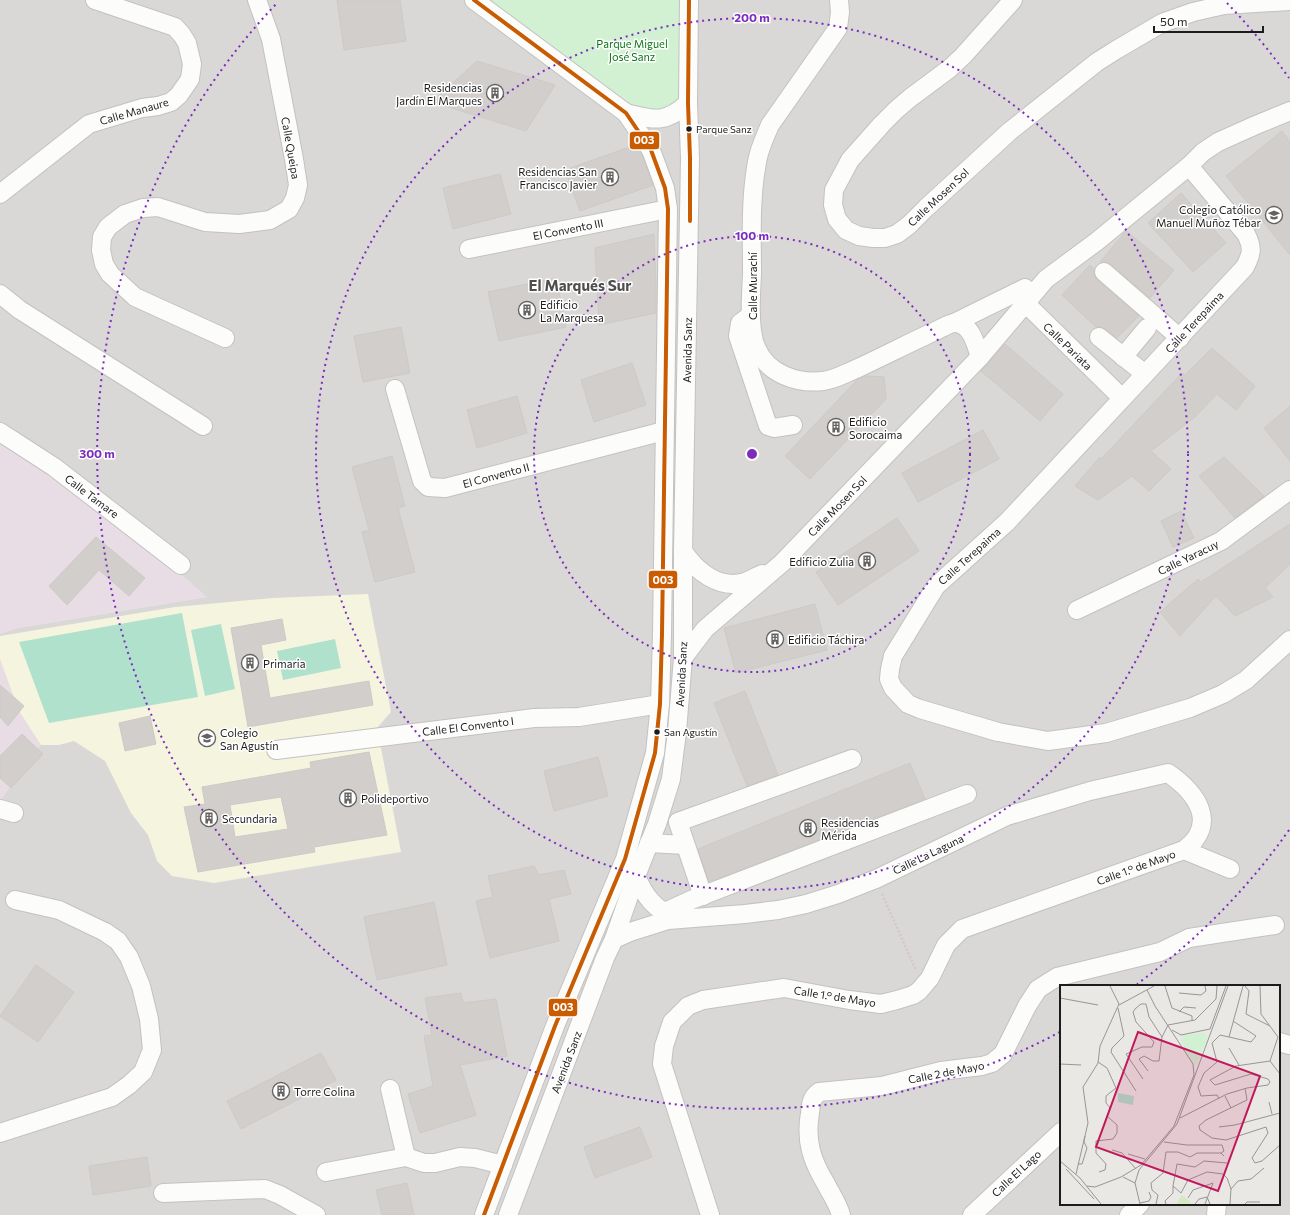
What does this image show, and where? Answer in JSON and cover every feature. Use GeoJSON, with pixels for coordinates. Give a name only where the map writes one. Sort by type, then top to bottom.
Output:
{"type":"FeatureCollection","features":[{"type":"Feature","properties":{"kind":"street","name":"Calle Manaure"},"geometry":{"type":"LineString","coordinates":[[0,194],[89,124],[142,108],[158,106],[170,102],[179,95],[190,79],[192,64],[189,48],[182,34],[175,28],[95,0]]}},
{"type":"Feature","properties":{"kind":"street","name":"Calle Queipa"},"geometry":{"type":"LineString","coordinates":[[225,338],[135,297],[110,274],[104,264],[101,250],[102,237],[108,227],[125,214],[143,208],[158,207],[205,222],[239,224],[270,220],[289,209],[295,198],[298,185],[271,39],[257,0]]}},
{"type":"Feature","properties":{"kind":"street","name":"Avenida Sanz"},"geometry":{"type":"LineString","coordinates":[[474,0],[626,113],[651,150],[665,188],[668,209],[660,704],[655,753],[625,860],[554,1026],[484,1215]]}},
{"type":"Feature","properties":{"kind":"street","name":"Avenida Sanz"},"geometry":{"type":"LineString","coordinates":[[508,1215],[657,824],[671,779],[677,732],[683,658],[683,551],[690,158],[688,103],[689,0]]}},
{"type":"Feature","properties":{"kind":"street","name":"Calle Murachí"},"geometry":{"type":"LineString","coordinates":[[839,0],[840,12],[838,28],[770,126],[762,143],[757,160],[753,183],[752,205],[751,315],[756,349],[775,371],[792,379],[808,382],[825,381],[844,374],[954,323],[1020,298]]}},
{"type":"Feature","properties":{"kind":"street","name":"Calle Mosen Sol"},"geometry":{"type":"LineString","coordinates":[[1013,0],[963,56],[949,69],[896,110],[850,160],[834,190],[833,206],[837,219],[846,230],[859,236],[873,238],[885,238],[897,234],[909,225],[1010,131],[1097,62],[1162,23],[1193,12],[1224,5],[1290,1]]}},
{"type":"Feature","properties":{"kind":"street","name":"Avenida Sanz"},"geometry":{"type":"LineString","coordinates":[[626,113],[657,119],[677,113],[688,103]]}},
{"type":"Feature","properties":{"kind":"street","name":"Calle Mosen Sol"},"geometry":{"type":"LineString","coordinates":[[683,658],[705,629],[782,563],[980,357],[1020,298],[1096,242],[1189,166],[1203,152],[1218,142],[1290,111]]}},
{"type":"Feature","properties":{"kind":"street","name":"Calle Terepaima"},"geometry":{"type":"LineString","coordinates":[[1189,166],[1246,234],[1251,246],[1250,256],[1245,267],[1007,522],[936,586],[893,656],[889,679],[893,688],[908,704],[920,709],[998,732],[1048,741],[1106,733],[1190,708],[1223,694],[1246,680],[1290,640]]}},
{"type":"Feature","properties":{"kind":"street","name":"El Convento III"},"geometry":{"type":"LineString","coordinates":[[468,249],[668,209]]}},
{"type":"Feature","properties":{"kind":"street"},"geometry":{"type":"LineString","coordinates":[[1104,272],[1180,338]]}},
{"type":"Feature","properties":{"kind":"street"},"geometry":{"type":"LineString","coordinates":[[0,294],[20,310],[203,426]]}},
{"type":"Feature","properties":{"kind":"street","name":"Calle Pariata"},"geometry":{"type":"LineString","coordinates":[[1020,298],[1122,398]]}},
{"type":"Feature","properties":{"kind":"street"},"geometry":{"type":"LineString","coordinates":[[751,315],[740,323],[738,336],[768,426],[774,428],[793,425]]}},
{"type":"Feature","properties":{"kind":"street"},"geometry":{"type":"LineString","coordinates":[[954,323],[964,325],[976,342],[980,357]]}},
{"type":"Feature","properties":{"kind":"street"},"geometry":{"type":"LineString","coordinates":[[1123,357],[1147,328]]}},
{"type":"Feature","properties":{"kind":"street"},"geometry":{"type":"LineString","coordinates":[[1099,337],[1144,374]]}},
{"type":"Feature","properties":{"kind":"street","name":"El Convento II"},"geometry":{"type":"LineString","coordinates":[[395,389],[422,481],[428,487],[445,488],[664,431]]}},
{"type":"Feature","properties":{"kind":"street","name":"Calle Tamare"},"geometry":{"type":"LineString","coordinates":[[0,432],[54,467],[181,564]]}},
{"type":"Feature","properties":{"kind":"street","name":"Calle Yaracuy"},"geometry":{"type":"LineString","coordinates":[[1077,610],[1221,541],[1290,490]]}},
{"type":"Feature","properties":{"kind":"street","name":"Calle Mosen Sol"},"geometry":{"type":"LineString","coordinates":[[683,551],[698,570],[706,576],[725,583],[745,582],[782,563]]}},
{"type":"Feature","properties":{"kind":"street","name":"Calle El Convento I"},"geometry":{"type":"LineString","coordinates":[[276,750],[534,718],[579,717],[660,704]]}},
{"type":"Feature","properties":{"kind":"street"},"geometry":{"type":"LineString","coordinates":[[703,896],[678,824],[680,821],[852,758]]}},
{"type":"Feature","properties":{"kind":"street","name":"Calle La Laguna"},"geometry":{"type":"LineString","coordinates":[[614,939],[649,925],[668,920],[745,914],[778,910],[806,904],[838,894],[876,879],[1007,816],[1090,791],[1168,773],[1178,780],[1194,797],[1200,808],[1202,817],[1202,827],[1198,835],[1184,850]]}},
{"type":"Feature","properties":{"kind":"street"},"geometry":{"type":"LineString","coordinates":[[665,912],[967,794]]}},
{"type":"Feature","properties":{"kind":"street"},"geometry":{"type":"LineString","coordinates":[[649,843],[685,845]]}},
{"type":"Feature","properties":{"kind":"street"},"geometry":{"type":"LineString","coordinates":[[1184,850],[1230,869]]}},
{"type":"Feature","properties":{"kind":"street","name":"Calle 1.° de Mayo"},"geometry":{"type":"LineString","coordinates":[[710,1215],[662,1064],[664,1046],[672,1022],[688,1006],[703,1000],[784,988],[849,1000],[881,1004],[913,995],[930,978],[946,945],[962,929],[1184,850]]}},
{"type":"Feature","properties":{"kind":"street","name":"Calle La Laguna"},"geometry":{"type":"LineString","coordinates":[[636,876],[646,896],[653,905],[665,912],[685,919]]}},
{"type":"Feature","properties":{"kind":"street"},"geometry":{"type":"LineString","coordinates":[[0,1133],[112,1096],[129,1085],[143,1072],[152,1050],[149,1019],[141,986],[129,957],[118,941],[105,932],[59,910],[15,900]]}},
{"type":"Feature","properties":{"kind":"street","name":"Calle 2 de Mayo"},"geometry":{"type":"LineString","coordinates":[[841,1215],[839,1208],[820,1175],[810,1151],[808,1123],[812,1099],[819,1092],[882,1086],[941,1071],[982,1066],[992,1062],[1003,1054],[1027,1006],[1038,989],[1057,977],[1160,952],[1189,938],[1275,925]]}},
{"type":"Feature","properties":{"kind":"street"},"geometry":{"type":"LineString","coordinates":[[1280,1042],[1290,1045]]}},
{"type":"Feature","properties":{"kind":"street"},"geometry":{"type":"LineString","coordinates":[[390,1089],[406,1157]]}},
{"type":"Feature","properties":{"kind":"street","name":"Calle El Lago"},"geometry":{"type":"LineString","coordinates":[[972,1215],[1060,1133]]}},
{"type":"Feature","properties":{"kind":"street"},"geometry":{"type":"LineString","coordinates":[[326,1172],[406,1157],[424,1163],[435,1163],[460,1158],[475,1158],[503,1165]]}},
{"type":"Feature","properties":{"kind":"street"},"geometry":{"type":"LineString","coordinates":[[163,1193],[265,1189],[280,1194],[316,1215]]}},
{"type":"Feature","properties":{"kind":"street"},"geometry":{"type":"LineString","coordinates":[[1129,1215],[1139,1205]]}},
{"type":"Feature","properties":{"kind":"street"},"geometry":{"type":"LineString","coordinates":[[1216,1215],[1217,1205]]}},
{"type":"Feature","properties":{"kind":"path"},"geometry":{"type":"LineString","coordinates":[[876,879],[923,986]]}},
{"type":"Feature","properties":{"kind":"shaded area"},"geometry":{"type":"Polygon","coordinates":[[[0,0],[1290,0],[1290,1215],[0,1215],[0,801],[19,711],[0,659],[0,634],[18,628],[207,597],[0,434],[0,0]]]}},
{"type":"Feature","properties":{"kind":"shaded area"},"geometry":{"type":"Polygon","coordinates":[[[0,434],[138,536],[207,597],[18,628],[0,634],[0,434]]]}},
{"type":"Feature","properties":{"kind":"shaded area","name":"Colegio San Agustín"},"geometry":{"type":"Polygon","coordinates":[[[368,594],[391,712],[376,729],[401,852],[214,883],[172,876],[157,861],[148,835],[131,813],[105,761],[74,741],[59,745],[41,745],[19,711],[0,659],[0,636],[175,607],[273,598],[368,594]]]}},
{"type":"Feature","properties":{"kind":"shaded area"},"geometry":{"type":"Polygon","coordinates":[[[0,659],[19,711],[41,745],[0,801],[0,659]]]}},
{"type":"Feature","properties":{"kind":"green space","name":"Parque Miguel José Sanz"},"geometry":{"type":"Polygon","coordinates":[[[489,0],[681,0],[683,100],[677,111],[646,116],[522,30],[489,0]]]}},
{"type":"Feature","properties":{"kind":"green space"},"geometry":{"type":"Polygon","coordinates":[[[182,613],[198,697],[49,723],[19,642],[182,613]]]}},
{"type":"Feature","properties":{"kind":"green space"},"geometry":{"type":"Polygon","coordinates":[[[221,624],[235,689],[205,696],[191,630],[221,624]]]}},
{"type":"Feature","properties":{"kind":"green space"},"geometry":{"type":"Polygon","coordinates":[[[335,639],[341,668],[283,680],[277,651],[335,639]]]}},
{"type":"Feature","properties":{"kind":"building"},"geometry":{"type":"Polygon","coordinates":[[[337,0],[400,0],[406,41],[344,50],[337,0]]]}},
{"type":"Feature","properties":{"kind":"building","name":"Residencias Jardín El Marques"},"geometry":{"type":"Polygon","coordinates":[[[477,61],[555,85],[526,131],[432,102],[477,61]]]}},
{"type":"Feature","properties":{"kind":"building","name":"Colegio Católico Manuel Muñoz Tébar"},"geometry":{"type":"Polygon","coordinates":[[[1282,131],[1290,142],[1290,255],[1226,176],[1282,131]]]}},
{"type":"Feature","properties":{"kind":"building","name":"Residencias San Francisco Javier"},"geometry":{"type":"Polygon","coordinates":[[[635,145],[642,155],[653,185],[580,211],[565,170],[635,145]]]}},
{"type":"Feature","properties":{"kind":"building"},"geometry":{"type":"Polygon","coordinates":[[[500,174],[511,214],[453,229],[443,188],[500,174]]]}},
{"type":"Feature","properties":{"kind":"building"},"geometry":{"type":"Polygon","coordinates":[[[1181,193],[1226,243],[1193,272],[1148,223],[1181,193]]]}},
{"type":"Feature","properties":{"kind":"building"},"geometry":{"type":"Polygon","coordinates":[[[1126,231],[1174,270],[1150,298],[1111,264],[1100,262],[1126,231]]]}},
{"type":"Feature","properties":{"kind":"building"},"geometry":{"type":"Polygon","coordinates":[[[654,234],[656,313],[599,325],[595,248],[654,234]]]}},
{"type":"Feature","properties":{"kind":"building"},"geometry":{"type":"Polygon","coordinates":[[[1090,265],[1094,269],[1094,275],[1097,280],[1139,316],[1117,338],[1105,329],[1096,327],[1062,295],[1090,265]]]}},
{"type":"Feature","properties":{"kind":"building","name":"Edificio La Marquesa"},"geometry":{"type":"Polygon","coordinates":[[[556,278],[566,327],[499,341],[488,292],[556,278]]]}},
{"type":"Feature","properties":{"kind":"building"},"geometry":{"type":"Polygon","coordinates":[[[401,327],[410,373],[363,382],[354,336],[401,327]]]}},
{"type":"Feature","properties":{"kind":"building"},"geometry":{"type":"Polygon","coordinates":[[[1005,344],[1063,394],[1040,421],[981,371],[1005,344]]]}},
{"type":"Feature","properties":{"kind":"building"},"geometry":{"type":"Polygon","coordinates":[[[1212,348],[1255,386],[1236,410],[1217,394],[1195,417],[1151,451],[1171,469],[1149,491],[1132,476],[1098,500],[1075,486],[1100,457],[1101,459],[1182,373],[1185,375],[1212,348]]]}},
{"type":"Feature","properties":{"kind":"building"},"geometry":{"type":"Polygon","coordinates":[[[632,363],[646,405],[594,422],[581,380],[632,363]]]}},
{"type":"Feature","properties":{"kind":"building","name":"Edificio Sorocaima"},"geometry":{"type":"Polygon","coordinates":[[[866,376],[884,377],[886,399],[810,479],[785,456],[857,380],[866,376]]]}},
{"type":"Feature","properties":{"kind":"building"},"geometry":{"type":"Polygon","coordinates":[[[517,396],[527,433],[477,448],[467,410],[517,396]]]}},
{"type":"Feature","properties":{"kind":"building"},"geometry":{"type":"Polygon","coordinates":[[[1290,406],[1290,461],[1264,428],[1290,406]]]}},
{"type":"Feature","properties":{"kind":"building"},"geometry":{"type":"Polygon","coordinates":[[[983,430],[999,459],[918,502],[902,473],[983,430]]]}},
{"type":"Feature","properties":{"kind":"building"},"geometry":{"type":"Polygon","coordinates":[[[392,456],[405,506],[398,508],[415,572],[375,582],[362,532],[369,530],[352,467],[392,456]]]}},
{"type":"Feature","properties":{"kind":"building"},"geometry":{"type":"Polygon","coordinates":[[[1224,457],[1264,496],[1235,518],[1199,476],[1224,457]]]}},
{"type":"Feature","properties":{"kind":"building"},"geometry":{"type":"Polygon","coordinates":[[[1181,511],[1194,538],[1173,547],[1161,521],[1181,511]]]}},
{"type":"Feature","properties":{"kind":"building","name":"Edificio Zulia"},"geometry":{"type":"Polygon","coordinates":[[[897,518],[919,551],[838,605],[816,572],[897,518]]]}},
{"type":"Feature","properties":{"kind":"building"},"geometry":{"type":"Polygon","coordinates":[[[1290,524],[1290,564],[1265,588],[1273,597],[1235,616],[1216,596],[1180,636],[1160,612],[1198,579],[1201,582],[1290,524]]]}},
{"type":"Feature","properties":{"kind":"building"},"geometry":{"type":"Polygon","coordinates":[[[96,537],[145,578],[129,596],[99,570],[67,605],[49,586],[96,537]]]}},
{"type":"Feature","properties":{"kind":"building","name":"Edificio Táchira"},"geometry":{"type":"Polygon","coordinates":[[[815,604],[827,650],[736,673],[724,628],[815,604]]]}},
{"type":"Feature","properties":{"kind":"building","name":"Primaria"},"geometry":{"type":"Polygon","coordinates":[[[282,619],[286,640],[261,645],[270,698],[369,681],[373,705],[248,727],[231,628],[282,619]]]}},
{"type":"Feature","properties":{"kind":"building"},"geometry":{"type":"Polygon","coordinates":[[[0,685],[24,706],[8,726],[0,717],[0,685]]]}},
{"type":"Feature","properties":{"kind":"building"},"geometry":{"type":"Polygon","coordinates":[[[745,691],[778,775],[747,786],[714,703],[745,691]]]}},
{"type":"Feature","properties":{"kind":"building"},"geometry":{"type":"Polygon","coordinates":[[[150,716],[156,744],[125,751],[119,723],[150,716]]]}},
{"type":"Feature","properties":{"kind":"building"},"geometry":{"type":"Polygon","coordinates":[[[22,734],[43,754],[11,788],[0,778],[0,756],[22,734]]]}},
{"type":"Feature","properties":{"kind":"building"},"geometry":{"type":"Polygon","coordinates":[[[369,752],[387,835],[314,847],[315,852],[198,872],[184,807],[205,804],[202,787],[311,768],[310,762],[369,752]],[[281,797],[230,805],[235,837],[288,829],[281,797]]]}},
{"type":"Feature","properties":{"kind":"building"},"geometry":{"type":"Polygon","coordinates":[[[598,757],[608,796],[554,811],[544,771],[598,757]]]}},
{"type":"Feature","properties":{"kind":"building","name":"Residencias Mérida"},"geometry":{"type":"Polygon","coordinates":[[[910,763],[925,799],[709,882],[698,849],[910,763]]]}},
{"type":"Feature","properties":{"kind":"building"},"geometry":{"type":"Polygon","coordinates":[[[534,866],[539,875],[564,870],[571,894],[549,899],[559,941],[490,958],[476,901],[493,897],[488,876],[534,866]]]}},
{"type":"Feature","properties":{"kind":"building"},"geometry":{"type":"Polygon","coordinates":[[[434,902],[447,965],[377,980],[364,917],[434,902]]]}},
{"type":"Feature","properties":{"kind":"building"},"geometry":{"type":"Polygon","coordinates":[[[36,965],[74,992],[38,1042],[0,1016],[36,965]]]}},
{"type":"Feature","properties":{"kind":"building"},"geometry":{"type":"Polygon","coordinates":[[[461,993],[463,1003],[496,999],[507,1056],[460,1065],[476,1115],[420,1133],[408,1094],[433,1086],[424,1036],[432,1035],[425,998],[461,993]]]}},
{"type":"Feature","properties":{"kind":"building","name":"Torre Colina"},"geometry":{"type":"Polygon","coordinates":[[[321,1053],[336,1080],[241,1129],[227,1101],[321,1053]]]}},
{"type":"Feature","properties":{"kind":"building"},"geometry":{"type":"Polygon","coordinates":[[[640,1127],[652,1157],[595,1178],[584,1147],[640,1127]]]}},
{"type":"Feature","properties":{"kind":"building"},"geometry":{"type":"Polygon","coordinates":[[[147,1157],[151,1186],[93,1195],[89,1166],[147,1157]]]}},
{"type":"Feature","properties":{"kind":"building"},"geometry":{"type":"Polygon","coordinates":[[[407,1183],[414,1215],[382,1215],[376,1190],[407,1183]]]}},
{"type":"Feature","properties":{"kind":"transit line","name":"003"},"geometry":{"type":"LineString","coordinates":[[474,0],[626,113],[651,150],[665,188],[668,209],[662,634],[660,704],[655,753],[625,859],[555,1026],[484,1215]]}},
{"type":"Feature","properties":{"kind":"transit line","name":"003"},"geometry":{"type":"LineString","coordinates":[[689,0],[688,103],[690,221]]}},
{"type":"Feature","properties":{"kind":"place","name":"Residencias Jardín El Marques"},"geometry":{"type":"Point","coordinates":[495,93]}},
{"type":"Feature","properties":{"kind":"place","name":"Parque Sanz"},"geometry":{"type":"Point","coordinates":[689,129]}},
{"type":"Feature","properties":{"kind":"place","name":"Residencias San Francisco Javier"},"geometry":{"type":"Point","coordinates":[610,177]}},
{"type":"Feature","properties":{"kind":"place","name":"Colegio Católico Manuel Muñoz Tébar"},"geometry":{"type":"Point","coordinates":[1274,215]}},
{"type":"Feature","properties":{"kind":"place","name":"Edificio La Marquesa"},"geometry":{"type":"Point","coordinates":[527,310]}},
{"type":"Feature","properties":{"kind":"place","name":"Edificio Sorocaima"},"geometry":{"type":"Point","coordinates":[836,427]}},
{"type":"Feature","properties":{"kind":"place","name":"Edificio Zulia"},"geometry":{"type":"Point","coordinates":[867,561]}},
{"type":"Feature","properties":{"kind":"place","name":"Edificio Táchira"},"geometry":{"type":"Point","coordinates":[775,639]}},
{"type":"Feature","properties":{"kind":"place","name":"Primaria"},"geometry":{"type":"Point","coordinates":[250,663]}},
{"type":"Feature","properties":{"kind":"place","name":"San Agustín"},"geometry":{"type":"Point","coordinates":[657,732]}},
{"type":"Feature","properties":{"kind":"place","name":"Colegio San Agustín"},"geometry":{"type":"Point","coordinates":[207,738]}},
{"type":"Feature","properties":{"kind":"place","name":"Polideportivo"},"geometry":{"type":"Point","coordinates":[348,798]}},
{"type":"Feature","properties":{"kind":"place","name":"Secundaria"},"geometry":{"type":"Point","coordinates":[209,818]}},
{"type":"Feature","properties":{"kind":"place","name":"Residencias Mérida"},"geometry":{"type":"Point","coordinates":[808,828]}},
{"type":"Feature","properties":{"kind":"place","name":"Torre Colina"},"geometry":{"type":"Point","coordinates":[281,1091]}},
{"type":"Feature","properties":{"kind":"district","name":"El Marqués Sur"},"geometry":{"type":"Point","coordinates":[580,285]}}]}
